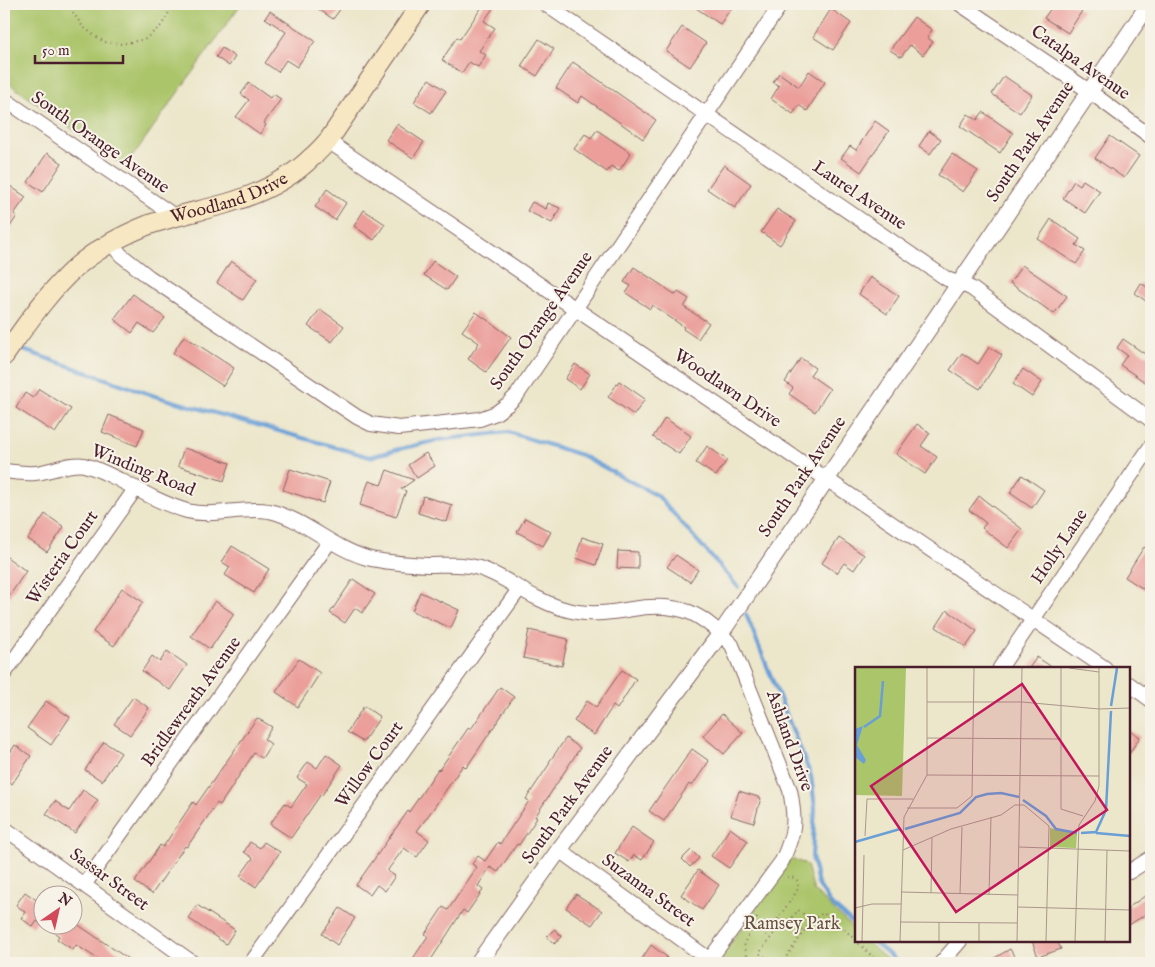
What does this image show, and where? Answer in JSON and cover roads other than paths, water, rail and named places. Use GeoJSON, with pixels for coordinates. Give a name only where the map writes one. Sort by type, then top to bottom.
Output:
{"type":"FeatureCollection","features":[{"type":"Feature","properties":{"kind":"main road","name":"Woodland Drive"},"geometry":{"type":"LineString","coordinates":[[4,356],[64,279],[82,262],[111,243],[149,224],[228,203],[254,194],[278,182],[311,158],[328,141],[421,4]]}},
{"type":"Feature","properties":{"kind":"street","name":"Laurel Avenue"},"geometry":{"type":"LineString","coordinates":[[545,4],[948,278],[970,288],[1151,420]]}},
{"type":"Feature","properties":{"kind":"street","name":"South Orange Avenue"},"geometry":{"type":"LineString","coordinates":[[111,243],[121,255],[149,276],[371,424],[399,428],[480,419],[496,413],[517,395],[781,4]]}},
{"type":"Feature","properties":{"kind":"street","name":"Catalpa Avenue"},"geometry":{"type":"LineString","coordinates":[[960,4],[1089,91],[1151,137]]}},
{"type":"Feature","properties":{"kind":"street","name":"South Park Avenue"},"geometry":{"type":"LineString","coordinates":[[478,963],[559,850],[720,633],[1149,4]]}},
{"type":"Feature","properties":{"kind":"street","name":"South Orange Avenue"},"geometry":{"type":"LineString","coordinates":[[4,99],[176,217]]}},
{"type":"Feature","properties":{"kind":"street","name":"Woodlawn Drive"},"geometry":{"type":"LineString","coordinates":[[328,141],[1104,667]]}},
{"type":"Feature","properties":{"kind":"street","name":"Holly Lane"},"geometry":{"type":"LineString","coordinates":[[1001,667],[1151,446]]}},
{"type":"Feature","properties":{"kind":"street","name":"Winding Road"},"geometry":{"type":"LineString","coordinates":[[4,471],[32,473],[80,464],[85,465],[106,473],[157,500],[190,512],[267,511],[287,516],[330,541],[365,557],[379,561],[426,565],[466,565],[481,568],[538,599],[578,612],[601,613],[657,607],[673,609],[690,613],[720,633]]}},
{"type":"Feature","properties":{"kind":"street","name":"Wisteria Court"},"geometry":{"type":"LineString","coordinates":[[4,674],[136,488]]}},
{"type":"Feature","properties":{"kind":"street","name":"Bridlewreath Avenue"},"geometry":{"type":"LineString","coordinates":[[84,885],[330,541]]}},
{"type":"Feature","properties":{"kind":"street","name":"Willow Court"},"geometry":{"type":"LineString","coordinates":[[251,963],[520,588]]}},
{"type":"Feature","properties":{"kind":"street","name":"Ashland Drive"},"geometry":{"type":"LineString","coordinates":[[710,962],[782,861],[790,844],[794,826],[794,808],[790,790],[732,645],[720,633]]}},
{"type":"Feature","properties":{"kind":"street"},"geometry":{"type":"LineString","coordinates":[[1130,685],[1151,700]]}},
{"type":"Feature","properties":{"kind":"street","name":"Sassar Street"},"geometry":{"type":"LineString","coordinates":[[4,828],[193,963]]}},
{"type":"Feature","properties":{"kind":"street","name":"Suzanna Street"},"geometry":{"type":"LineString","coordinates":[[559,850],[710,962]]}},
{"type":"Feature","properties":{"kind":"street"},"geometry":{"type":"LineString","coordinates":[[1130,871],[1151,858]]}},
{"type":"Feature","properties":{"kind":"street"},"geometry":{"type":"LineString","coordinates":[[941,963],[959,942]]}},
{"type":"Feature","properties":{"kind":"waterway"},"geometry":{"type":"LineString","coordinates":[[23,350],[155,396],[370,457],[439,440],[508,432],[581,455],[658,496],[738,587]]}},
{"type":"Feature","properties":{"kind":"waterway"},"geometry":{"type":"LineString","coordinates":[[746,614],[811,776],[815,808],[812,856],[818,884],[830,903],[855,925]]}},
{"type":"Feature","properties":{"kind":"waterway"},"geometry":{"type":"LineString","coordinates":[[874,942],[899,963]]}},
{"type":"Feature","properties":{"kind":"waterway"},"geometry":{"type":"LineString","coordinates":[[1148,963],[1151,960]]}},
{"type":"Feature","properties":{"kind":"park label","name":"Ramsey Park"},"geometry":{"type":"Point","coordinates":[792,924]}}]}
